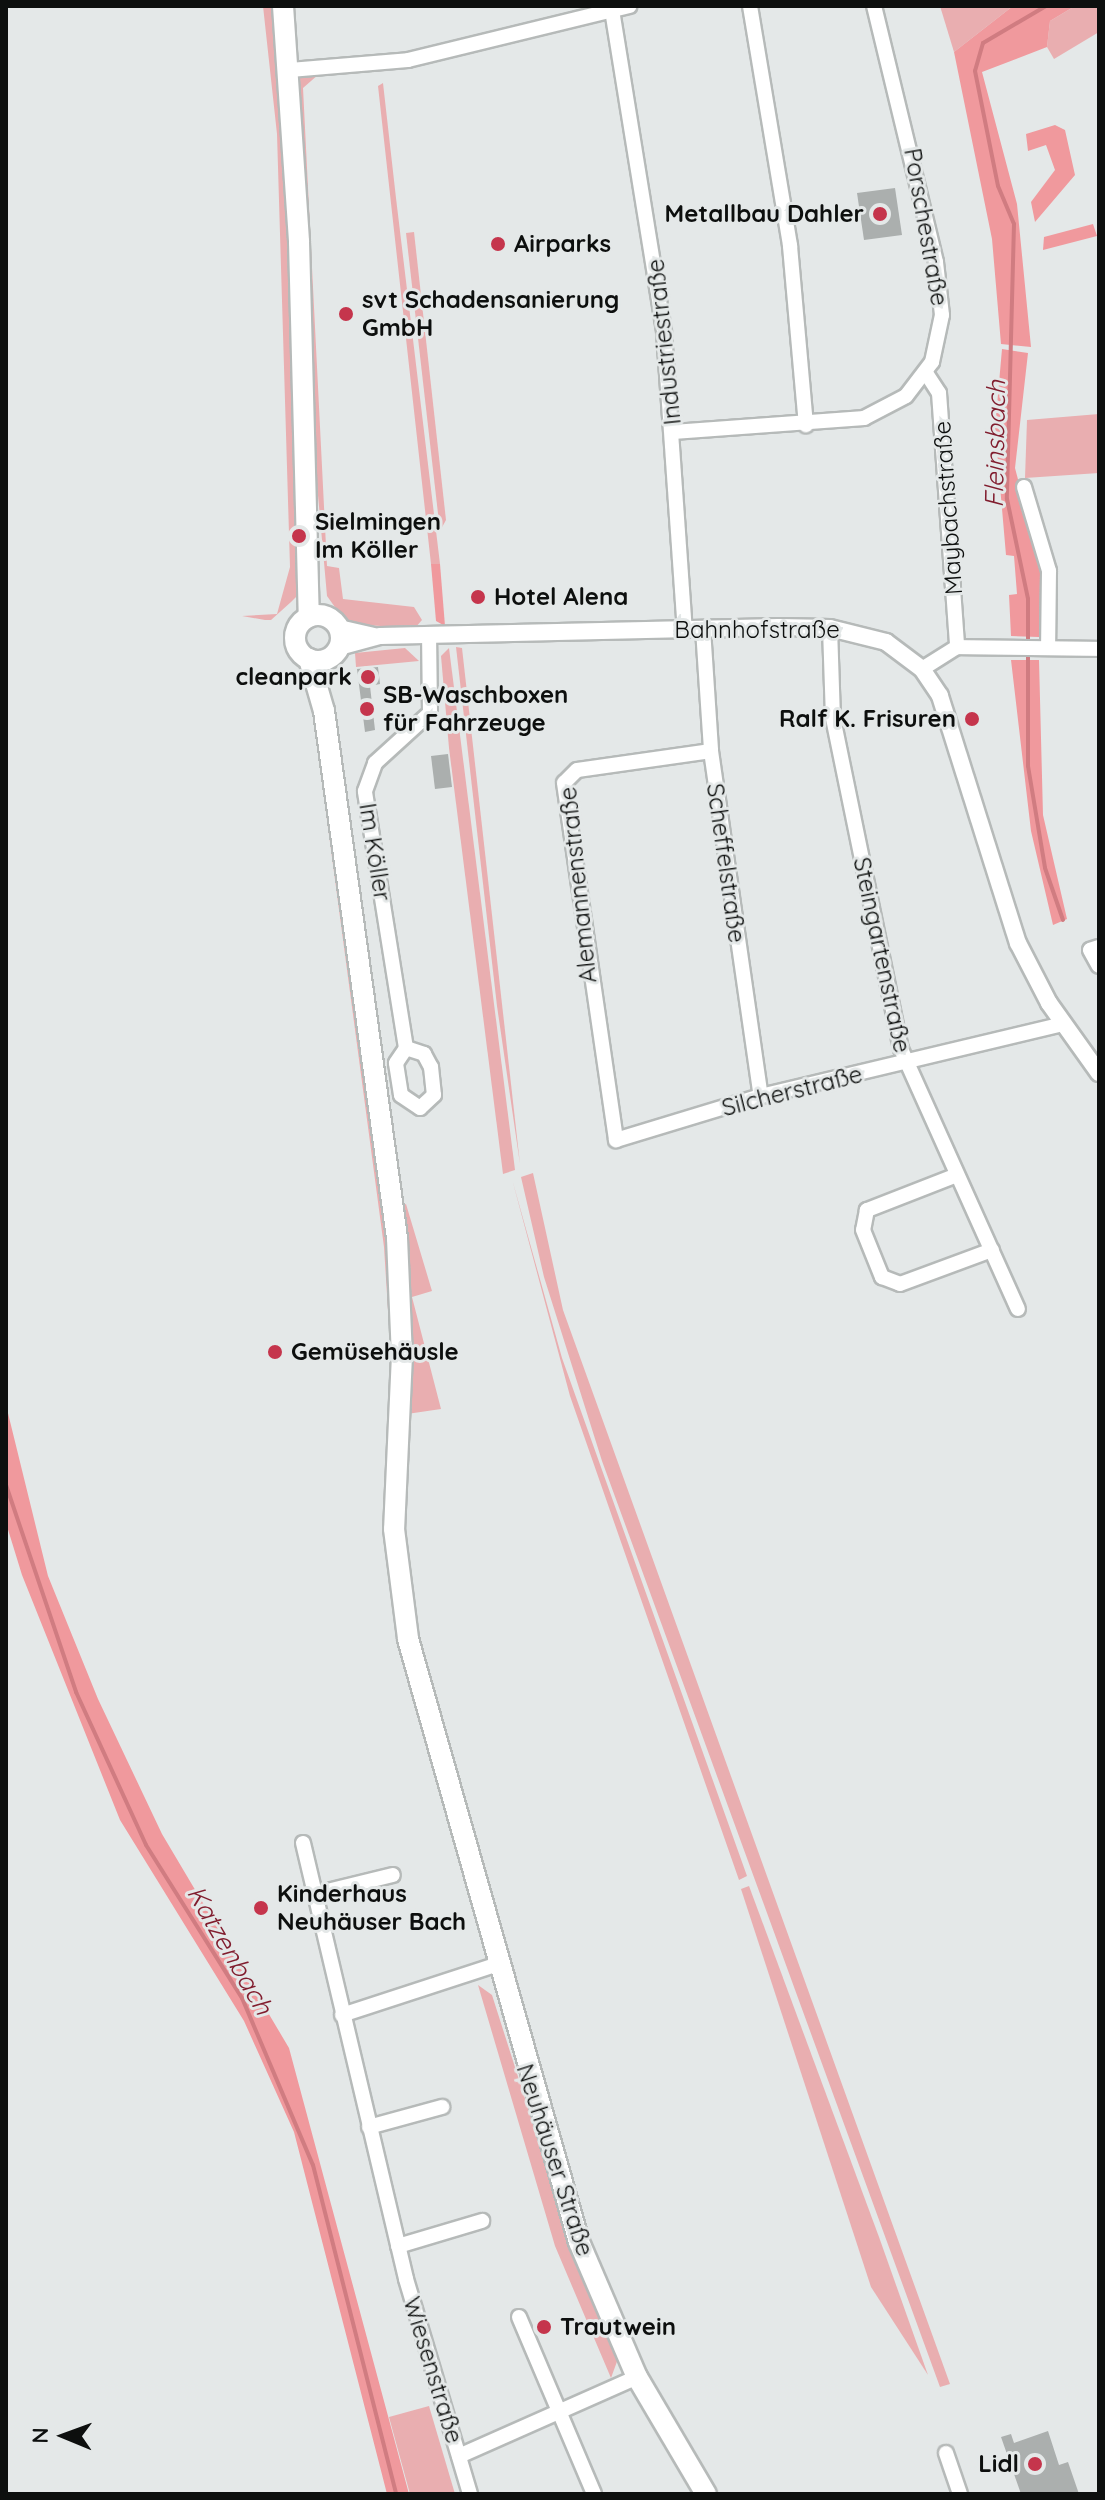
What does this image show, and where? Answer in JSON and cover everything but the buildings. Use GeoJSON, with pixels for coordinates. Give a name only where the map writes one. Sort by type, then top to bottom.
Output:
{"type":"FeatureCollection","features":[{"type":"Feature","properties":{"kind":"main road","name":"Neuhäuser Straße"},"geometry":{"type":"LineString","coordinates":[[283,6],[290,70],[312,565],[325,638],[324,711],[397,1238],[398,1582],[495,1965],[579,2242],[637,2377],[706,2494]]}},
{"type":"Feature","properties":{"kind":"street"},"geometry":{"type":"LineString","coordinates":[[290,70],[432,55],[629,6]]}},
{"type":"Feature","properties":{"kind":"street"},"geometry":{"type":"LineString","coordinates":[[750,6],[790,246],[806,425]]}},
{"type":"Feature","properties":{"kind":"street","name":"Porschestraße"},"geometry":{"type":"LineString","coordinates":[[673,432],[806,425],[880,412],[926,373],[940,334],[940,290],[914,152],[874,6]]}},
{"type":"Feature","properties":{"kind":"street","name":"Industriestraße"},"geometry":{"type":"LineString","coordinates":[[612,10],[653,239],[673,432],[685,629]]}},
{"type":"Feature","properties":{"kind":"street","name":"Maybachstraße"},"geometry":{"type":"LineString","coordinates":[[926,373],[939,393],[957,647]]}},
{"type":"Feature","properties":{"kind":"street"},"geometry":{"type":"LineString","coordinates":[[1024,487],[1049,571],[1044,648]]}},
{"type":"Feature","properties":{"kind":"street","name":"Bahnhofstraße"},"geometry":{"type":"LineString","coordinates":[[325,638],[830,628],[886,642],[922,669],[947,712],[1018,943],[1063,1024],[1099,1073]]}},
{"type":"Feature","properties":{"kind":"street","name":"Steingartenstraße"},"geometry":{"type":"LineString","coordinates":[[830,628],[833,718],[905,1063],[1018,1309]]}},
{"type":"Feature","properties":{"kind":"street","name":"Scheffelstraße"},"geometry":{"type":"LineString","coordinates":[[703,629],[711,751],[761,1096]]}},
{"type":"Feature","properties":{"kind":"street","name":"Im Köller"},"geometry":{"type":"LineString","coordinates":[[406,1048],[365,791],[375,763],[433,706],[429,635]]}},
{"type":"Feature","properties":{"kind":"street"},"geometry":{"type":"LineString","coordinates":[[922,669],[957,647],[1099,649]]}},
{"type":"Feature","properties":{"kind":"street","name":"Alemannenstraße"},"geometry":{"type":"LineString","coordinates":[[616,1140],[564,783],[577,770],[711,751]]}},
{"type":"Feature","properties":{"kind":"street"},"geometry":{"type":"LineString","coordinates":[[1095,948],[1099,966]]}},
{"type":"Feature","properties":{"kind":"street","name":"Silcherstraße"},"geometry":{"type":"LineString","coordinates":[[616,1140],[761,1096],[1063,1024]]}},
{"type":"Feature","properties":{"kind":"street"},"geometry":{"type":"LineString","coordinates":[[957,1175],[864,1213],[882,1277],[900,1284],[992,1250]]}},
{"type":"Feature","properties":{"kind":"street","name":"Wiesenstraße"},"geometry":{"type":"LineString","coordinates":[[303,1843],[398,2246],[470,2494]]}},
{"type":"Feature","properties":{"kind":"street"},"geometry":{"type":"LineString","coordinates":[[315,1894],[393,1875]]}},
{"type":"Feature","properties":{"kind":"street"},"geometry":{"type":"LineString","coordinates":[[342,2015],[495,1965]]}},
{"type":"Feature","properties":{"kind":"street"},"geometry":{"type":"LineString","coordinates":[[369,2127],[442,2107]]}},
{"type":"Feature","properties":{"kind":"street"},"geometry":{"type":"LineString","coordinates":[[398,2246],[482,2221]]}},
{"type":"Feature","properties":{"kind":"street"},"geometry":{"type":"LineString","coordinates":[[519,2317],[563,2410],[594,2494]]}},
{"type":"Feature","properties":{"kind":"street"},"geometry":{"type":"LineString","coordinates":[[459,2456],[637,2377]]}},
{"type":"Feature","properties":{"kind":"street"},"geometry":{"type":"LineString","coordinates":[[946,2453],[960,2494]]}},
{"type":"Feature","properties":{"kind":"shaded area"},"geometry":{"type":"Polygon","coordinates":[[[263,6],[275,6],[292,260],[300,571],[300,593],[271,620],[242,616],[277,614],[290,567],[277,134],[263,6]]]}},
{"type":"Feature","properties":{"kind":"shaded area"},"geometry":{"type":"Polygon","coordinates":[[[940,6],[1013,6],[954,52],[940,6]]]}},
{"type":"Feature","properties":{"kind":"shaded area"},"geometry":{"type":"Polygon","coordinates":[[[1013,6],[1075,6],[1050,21],[1047,47],[982,72],[1017,204],[1031,347],[1001,344],[992,239],[954,52],[1013,6]]]}},
{"type":"Feature","properties":{"kind":"shaded area"},"geometry":{"type":"Polygon","coordinates":[[[1075,6],[1099,6],[1099,32],[1054,59],[1047,47],[1050,21],[1075,6]]]}},
{"type":"Feature","properties":{"kind":"shaded area"},"geometry":{"type":"Polygon","coordinates":[[[299,71],[319,74],[303,88],[327,566],[339,568],[343,599],[414,607],[422,620],[415,628],[347,624],[327,596],[312,428],[299,71]]]}},
{"type":"Feature","properties":{"kind":"shaded area"},"geometry":{"type":"Polygon","coordinates":[[[383,83],[440,564],[431,564],[378,86],[383,83]]]}},
{"type":"Feature","properties":{"kind":"shaded area"},"geometry":{"type":"Polygon","coordinates":[[[1055,125],[1065,130],[1075,175],[1035,222],[1031,202],[1055,170],[1046,145],[1028,151],[1026,134],[1055,125]]]}},
{"type":"Feature","properties":{"kind":"shaded area"},"geometry":{"type":"Polygon","coordinates":[[[1093,224],[1097,236],[1043,250],[1044,237],[1093,224]]]}},
{"type":"Feature","properties":{"kind":"shaded area"},"geometry":{"type":"Polygon","coordinates":[[[414,232],[446,520],[440,531],[406,233],[414,232]]]}},
{"type":"Feature","properties":{"kind":"shaded area"},"geometry":{"type":"Polygon","coordinates":[[[1002,349],[1028,353],[1015,468],[1043,575],[1039,637],[1011,636],[1009,595],[1017,594],[1014,556],[1006,555],[995,428],[1002,349]]]}},
{"type":"Feature","properties":{"kind":"shaded area"},"geometry":{"type":"Polygon","coordinates":[[[1099,414],[1099,473],[1025,478],[1027,420],[1099,414]]]}},
{"type":"Feature","properties":{"kind":"shaded area"},"geometry":{"type":"Polygon","coordinates":[[[431,564],[440,564],[445,626],[436,621],[431,564]]]}},
{"type":"Feature","properties":{"kind":"shaded area"},"geometry":{"type":"Polygon","coordinates":[[[456,647],[462,648],[520,1164],[497,1006],[456,647]]]}},
{"type":"Feature","properties":{"kind":"shaded area"},"geometry":{"type":"Polygon","coordinates":[[[405,648],[419,661],[356,667],[355,653],[405,648]]]}},
{"type":"Feature","properties":{"kind":"shaded area"},"geometry":{"type":"Polygon","coordinates":[[[449,648],[515,1170],[503,1174],[449,748],[441,656],[449,648]]]}},
{"type":"Feature","properties":{"kind":"shaded area"},"geometry":{"type":"Polygon","coordinates":[[[1011,660],[1039,660],[1043,815],[1067,919],[1053,925],[1031,831],[1011,660]]]}},
{"type":"Feature","properties":{"kind":"shaded area"},"geometry":{"type":"Polygon","coordinates":[[[309,685],[387,1222],[389,1326],[384,1247],[309,685]]]}},
{"type":"Feature","properties":{"kind":"shaded area"},"geometry":{"type":"Polygon","coordinates":[[[533,1173],[563,1310],[950,2384],[940,2387],[602,1461],[544,1277],[521,1177],[533,1173]]]}},
{"type":"Feature","properties":{"kind":"shaded area"},"geometry":{"type":"Polygon","coordinates":[[[512,1179],[562,1358],[747,1876],[739,1880],[570,1396],[512,1179]]]}},
{"type":"Feature","properties":{"kind":"shaded area"},"geometry":{"type":"Polygon","coordinates":[[[406,1204],[432,1291],[412,1297],[441,1409],[407,1414],[398,1548],[399,1207],[406,1204]]]}},
{"type":"Feature","properties":{"kind":"shaded area"},"geometry":{"type":"Polygon","coordinates":[[[6,1405],[48,1576],[98,1699],[162,1834],[289,2048],[409,2494],[387,2494],[294,2132],[244,2021],[120,1820],[22,1575],[6,1523],[6,1405]]]}},
{"type":"Feature","properties":{"kind":"shaded area"},"geometry":{"type":"Polygon","coordinates":[[[749,1886],[928,2375],[871,2287],[741,1889],[749,1886]]]}},
{"type":"Feature","properties":{"kind":"shaded area"},"geometry":{"type":"Polygon","coordinates":[[[478,1985],[492,1995],[572,2246],[619,2356],[611,2378],[555,2246],[478,1985]]]}},
{"type":"Feature","properties":{"kind":"shaded area"},"geometry":{"type":"Polygon","coordinates":[[[429,2406],[455,2494],[410,2494],[389,2417],[429,2406]]]}},
{"type":"Feature","properties":{"kind":"waterway","name":"Fleinsbach"},"geometry":{"type":"LineString","coordinates":[[1046,6],[983,43],[975,71],[998,186],[1014,224],[1007,499],[1028,599],[1028,766],[1045,868],[1063,920]]}},
{"type":"Feature","properties":{"kind":"waterway","name":"Katzenbach"},"geometry":{"type":"LineString","coordinates":[[6,1485],[76,1692],[146,1845],[242,1998],[313,2165],[396,2494]]}},
{"type":"Feature","properties":{"kind":"place","name":"Metallbau Dahler"},"geometry":{"type":"Point","coordinates":[880,214]}},
{"type":"Feature","properties":{"kind":"place","name":"Airparks"},"geometry":{"type":"Point","coordinates":[498,244]}},
{"type":"Feature","properties":{"kind":"place","name":"svt Schadensanierung GmbH"},"geometry":{"type":"Point","coordinates":[346,314]}},
{"type":"Feature","properties":{"kind":"place","name":"Sielmingen Im Köller"},"geometry":{"type":"Point","coordinates":[299,536]}},
{"type":"Feature","properties":{"kind":"place","name":"Hotel Alena"},"geometry":{"type":"Point","coordinates":[478,597]}},
{"type":"Feature","properties":{"kind":"place","name":"cleanpark"},"geometry":{"type":"Point","coordinates":[368,677]}},
{"type":"Feature","properties":{"kind":"place","name":"SB-Waschboxen für Fahrzeuge"},"geometry":{"type":"Point","coordinates":[367,709]}},
{"type":"Feature","properties":{"kind":"place","name":"Ralf K. Frisuren"},"geometry":{"type":"Point","coordinates":[972,719]}},
{"type":"Feature","properties":{"kind":"place","name":"Gemüsehäusle"},"geometry":{"type":"Point","coordinates":[275,1352]}},
{"type":"Feature","properties":{"kind":"place","name":"Kinderhaus Neuhäuser Bach"},"geometry":{"type":"Point","coordinates":[261,1908]}},
{"type":"Feature","properties":{"kind":"place","name":"Trautwein"},"geometry":{"type":"Point","coordinates":[544,2327]}},
{"type":"Feature","properties":{"kind":"place","name":"Lidl"},"geometry":{"type":"Point","coordinates":[1035,2464]}}]}
